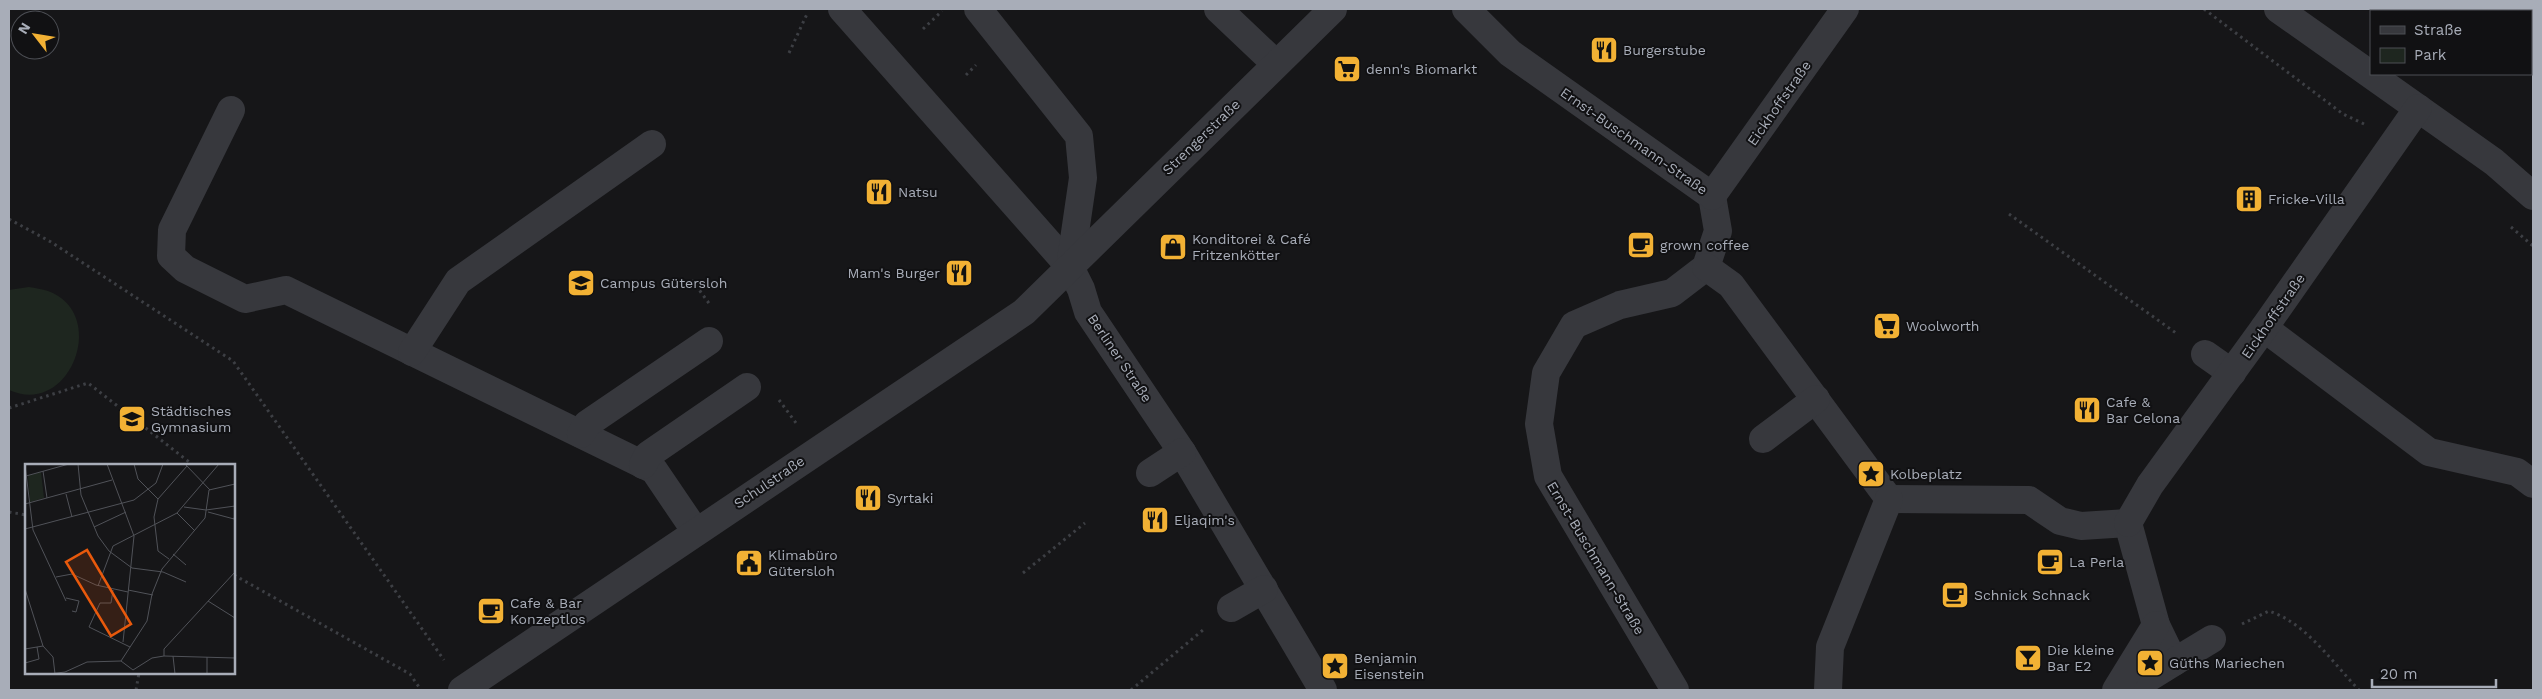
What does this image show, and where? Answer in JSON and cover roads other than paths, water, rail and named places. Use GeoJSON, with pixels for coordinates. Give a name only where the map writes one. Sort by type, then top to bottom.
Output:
{"type":"FeatureCollection","features":[{"type":"Feature","properties":{"kind":"street","name":"Berliner Straße"},"geometry":{"type":"LineString","coordinates":[[842,9],[1070,267],[1081,289],[1088,312],[1182,452],[1322,690]]}},
{"type":"Feature","properties":{"kind":"street"},"geometry":{"type":"LineString","coordinates":[[978,9],[997,46],[1079,136],[1083,178],[1070,267]]}},
{"type":"Feature","properties":{"kind":"street"},"geometry":{"type":"LineString","coordinates":[[1218,9],[1276,64]]}},
{"type":"Feature","properties":{"kind":"street","name":"Strengerstraße"},"geometry":{"type":"LineString","coordinates":[[1070,267],[1333,9]]}},
{"type":"Feature","properties":{"kind":"street","name":"Ernst-Buschmann-Straße"},"geometry":{"type":"LineString","coordinates":[[1466,9],[1510,53],[1712,196],[1718,231],[1706,267],[1672,293],[1620,305],[1574,325],[1546,373],[1539,424],[1548,476],[1675,690]]}},
{"type":"Feature","properties":{"kind":"street","name":"Eickhoffstraße"},"geometry":{"type":"LineString","coordinates":[[1712,196],[1845,9]]}},
{"type":"Feature","properties":{"kind":"street"},"geometry":{"type":"LineString","coordinates":[[2282,11],[2370,74]]}},
{"type":"Feature","properties":{"kind":"street"},"geometry":{"type":"LineString","coordinates":[[2372,75],[2510,174],[2533,196]]}},
{"type":"Feature","properties":{"kind":"street","name":"Eickhoffstraße"},"geometry":{"type":"LineString","coordinates":[[2128,523],[2150,485],[2264,328],[2418,108]]}},
{"type":"Feature","properties":{"kind":"street"},"geometry":{"type":"LineString","coordinates":[[231,110],[172,230],[171,256],[185,269],[245,299],[286,290],[654,470],[696,532]]}},
{"type":"Feature","properties":{"kind":"street"},"geometry":{"type":"LineString","coordinates":[[412,352],[458,281],[652,144]]}},
{"type":"Feature","properties":{"kind":"street","name":"Schulstraße"},"geometry":{"type":"LineString","coordinates":[[463,690],[1024,312],[1070,267]]}},
{"type":"Feature","properties":{"kind":"street"},"geometry":{"type":"LineString","coordinates":[[1706,267],[1730,285],[1889,499]]}},
{"type":"Feature","properties":{"kind":"street"},"geometry":{"type":"LineString","coordinates":[[2264,328],[2429,452],[2517,472],[2533,484]]}},
{"type":"Feature","properties":{"kind":"street"},"geometry":{"type":"LineString","coordinates":[[581,434],[587,424],[709,341]]}},
{"type":"Feature","properties":{"kind":"street"},"geometry":{"type":"LineString","coordinates":[[2205,354],[2232,373]]}},
{"type":"Feature","properties":{"kind":"street"},"geometry":{"type":"LineString","coordinates":[[643,465],[648,455],[747,387]]}},
{"type":"Feature","properties":{"kind":"street"},"geometry":{"type":"LineString","coordinates":[[1763,439],[1816,400]]}},
{"type":"Feature","properties":{"kind":"street"},"geometry":{"type":"LineString","coordinates":[[1150,473],[1182,452]]}},
{"type":"Feature","properties":{"kind":"street"},"geometry":{"type":"LineString","coordinates":[[1889,499],[2029,500],[2060,521],[2081,526],[2128,523],[2156,625],[2174,662]]}},
{"type":"Feature","properties":{"kind":"street"},"geometry":{"type":"LineString","coordinates":[[1828,690],[1830,647],[1889,499]]}},
{"type":"Feature","properties":{"kind":"street"},"geometry":{"type":"LineString","coordinates":[[1231,608],[1264,589]]}},
{"type":"Feature","properties":{"kind":"street"},"geometry":{"type":"LineString","coordinates":[[2116,690],[2156,625]]}},
{"type":"Feature","properties":{"kind":"street"},"geometry":{"type":"LineString","coordinates":[[2129,690],[2212,639]]}},
{"type":"Feature","properties":{"kind":"place","name":"Burgerstube"},"geometry":{"type":"Point","coordinates":[1604,50]}},
{"type":"Feature","properties":{"kind":"place","name":"denn's Biomarkt"},"geometry":{"type":"Point","coordinates":[1347,69]}},
{"type":"Feature","properties":{"kind":"place","name":"Natsu"},"geometry":{"type":"Point","coordinates":[879,192]}},
{"type":"Feature","properties":{"kind":"place","name":"Fricke-Villa"},"geometry":{"type":"Point","coordinates":[2249,199]}},
{"type":"Feature","properties":{"kind":"place","name":"grown coffee"},"geometry":{"type":"Point","coordinates":[1641,245]}},
{"type":"Feature","properties":{"kind":"place","name":"Konditorei & Café Fritzenkötter"},"geometry":{"type":"Point","coordinates":[1173,247]}},
{"type":"Feature","properties":{"kind":"place","name":"Mam's Burger"},"geometry":{"type":"Point","coordinates":[959,273]}},
{"type":"Feature","properties":{"kind":"place","name":"Campus Gütersloh"},"geometry":{"type":"Point","coordinates":[581,283]}},
{"type":"Feature","properties":{"kind":"place","name":"Woolworth"},"geometry":{"type":"Point","coordinates":[1887,326]}},
{"type":"Feature","properties":{"kind":"place","name":"Cafe & Bar Celona"},"geometry":{"type":"Point","coordinates":[2087,410]}},
{"type":"Feature","properties":{"kind":"place","name":"Städtisches Gymnasium"},"geometry":{"type":"Point","coordinates":[132,419]}},
{"type":"Feature","properties":{"kind":"place","name":"Kolbeplatz"},"geometry":{"type":"Point","coordinates":[1871,474]}},
{"type":"Feature","properties":{"kind":"place","name":"Syrtaki"},"geometry":{"type":"Point","coordinates":[868,498]}},
{"type":"Feature","properties":{"kind":"place","name":"Eljaqim's"},"geometry":{"type":"Point","coordinates":[1155,520]}},
{"type":"Feature","properties":{"kind":"place","name":"La Perla"},"geometry":{"type":"Point","coordinates":[2050,562]}},
{"type":"Feature","properties":{"kind":"place","name":"Klimabüro Gütersloh"},"geometry":{"type":"Point","coordinates":[749,563]}},
{"type":"Feature","properties":{"kind":"place","name":"Schnick Schnack"},"geometry":{"type":"Point","coordinates":[1955,595]}},
{"type":"Feature","properties":{"kind":"place","name":"Cafe & Bar Konzeptlos"},"geometry":{"type":"Point","coordinates":[491,611]}},
{"type":"Feature","properties":{"kind":"place","name":"Die kleine Bar E2"},"geometry":{"type":"Point","coordinates":[2028,658]}},
{"type":"Feature","properties":{"kind":"place","name":"Güths Mariechen"},"geometry":{"type":"Point","coordinates":[2150,663]}},
{"type":"Feature","properties":{"kind":"place","name":"Benjamin Eisenstein"},"geometry":{"type":"Point","coordinates":[1335,666]}}]}
